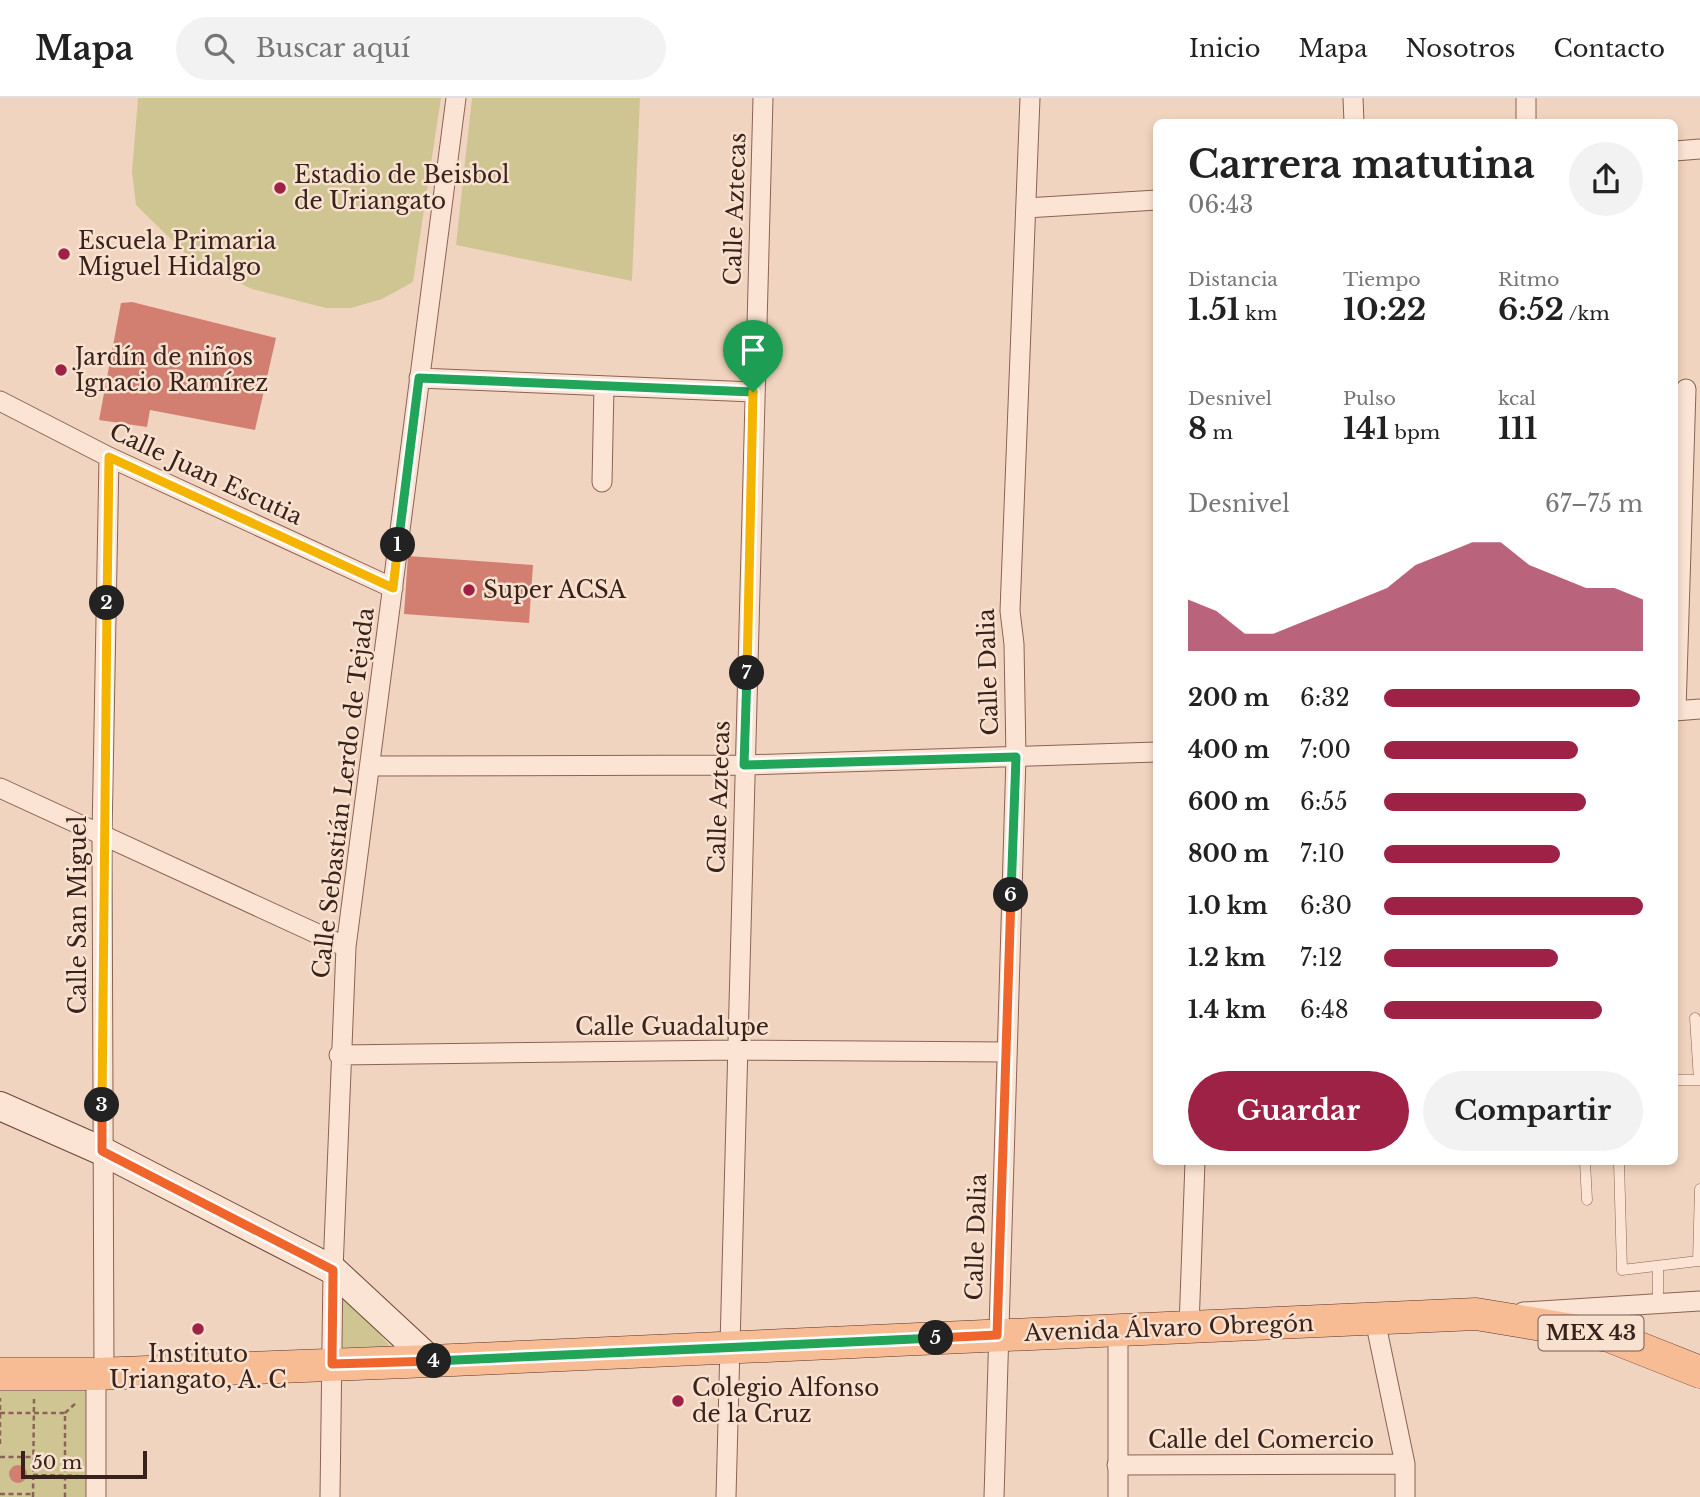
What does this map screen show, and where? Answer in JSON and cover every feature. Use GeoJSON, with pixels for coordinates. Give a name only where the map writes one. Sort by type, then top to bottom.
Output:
{"type":"FeatureCollection","features":[{"type":"Feature","properties":{"kind":"main road","name":"Avenida Álvaro Obregón"},"geometry":{"type":"LineString","coordinates":[[0,1374],[95,1381],[332,1364],[431,1362],[1476,1314],[1609,1336],[1700,1372]]}},
{"type":"Feature","properties":{"kind":"street","name":"Calle Sebastián Lerdo de Tejada"},"geometry":{"type":"LineString","coordinates":[[330,1497],[339,1055],[346,947],[456,98]]}},
{"type":"Feature","properties":{"kind":"street","name":"Calle Aztecas"},"geometry":{"type":"LineString","coordinates":[[726,1497],[753,392],[763,98]]}},
{"type":"Feature","properties":{"kind":"street","name":"Calle Dalia"},"geometry":{"type":"LineString","coordinates":[[995,1497],[997,1335],[1016,757],[1014,644],[1010,611],[1030,98]]}},
{"type":"Feature","properties":{"kind":"street"},"geometry":{"type":"LineString","coordinates":[[1353,98],[1354,119]]}},
{"type":"Feature","properties":{"kind":"street"},"geometry":{"type":"LineString","coordinates":[[1526,98],[1526,119]]}},
{"type":"Feature","properties":{"kind":"street"},"geometry":{"type":"LineString","coordinates":[[1678,151],[1700,149]]}},
{"type":"Feature","properties":{"kind":"street"},"geometry":{"type":"LineString","coordinates":[[1026,208],[1153,200]]}},
{"type":"Feature","properties":{"kind":"street"},"geometry":{"type":"LineString","coordinates":[[419,378],[753,392]]}},
{"type":"Feature","properties":{"kind":"street"},"geometry":{"type":"LineString","coordinates":[[602,482],[604,386]]}},
{"type":"Feature","properties":{"kind":"street"},"geometry":{"type":"LineString","coordinates":[[1678,630],[1687,389]]}},
{"type":"Feature","properties":{"kind":"street","name":"Calle Juan Escutia"},"geometry":{"type":"LineString","coordinates":[[0,401],[109,457],[393,588]]}},
{"type":"Feature","properties":{"kind":"street","name":"Calle San Miguel"},"geometry":{"type":"LineString","coordinates":[[96,1497],[95,1381],[102,1151],[102,836],[109,457]]}},
{"type":"Feature","properties":{"kind":"street"},"geometry":{"type":"LineString","coordinates":[[1678,711],[1700,709]]}},
{"type":"Feature","properties":{"kind":"street"},"geometry":{"type":"LineString","coordinates":[[370,766],[744,765],[1153,752]]}},
{"type":"Feature","properties":{"kind":"street"},"geometry":{"type":"LineString","coordinates":[[0,788],[346,947]]}},
{"type":"Feature","properties":{"kind":"street","name":"Calle Guadalupe"},"geometry":{"type":"LineString","coordinates":[[339,1055],[736,1050],[1006,1052]]}},
{"type":"Feature","properties":{"kind":"street"},"geometry":{"type":"LineString","coordinates":[[0,1106],[102,1151],[333,1270],[431,1362]]}},
{"type":"Feature","properties":{"kind":"street"},"geometry":{"type":"LineString","coordinates":[[1189,1326],[1195,1165]]}},
{"type":"Feature","properties":{"kind":"street"},"geometry":{"type":"LineString","coordinates":[[1476,1314],[1700,1301]]}},
{"type":"Feature","properties":{"kind":"street"},"geometry":{"type":"LineString","coordinates":[[1375,1320],[1405,1464],[1405,1497]]}},
{"type":"Feature","properties":{"kind":"street"},"geometry":{"type":"LineString","coordinates":[[1118,1331],[1118,1497]]}},
{"type":"Feature","properties":{"kind":"street","name":"Calle del Comercio"},"geometry":{"type":"LineString","coordinates":[[1118,1465],[1405,1464]]}},
{"type":"Feature","properties":{"kind":"lane"},"geometry":{"type":"LineString","coordinates":[[1678,1080],[1699,1080],[1695,1018]]}},
{"type":"Feature","properties":{"kind":"lane"},"geometry":{"type":"LineString","coordinates":[[1586,1165],[1587,1200]]}},
{"type":"Feature","properties":{"kind":"lane"},"geometry":{"type":"LineString","coordinates":[[1619,1165],[1622,1270],[1658,1268],[1698,1261],[1700,1189]]}},
{"type":"Feature","properties":{"kind":"lane"},"geometry":{"type":"LineString","coordinates":[[1658,1268],[1658,1304]]}},
{"type":"Feature","properties":{"kind":"path"},"geometry":{"type":"LineString","coordinates":[[65,1497],[65,1413],[95,1381]]}},
{"type":"Feature","properties":{"kind":"path"},"geometry":{"type":"LineString","coordinates":[[0,1396],[0,1444]]}},
{"type":"Feature","properties":{"kind":"path"},"geometry":{"type":"LineString","coordinates":[[0,1494],[33,1495],[34,1396]]}},
{"type":"Feature","properties":{"kind":"path"},"geometry":{"type":"LineString","coordinates":[[0,1413],[65,1413]]}},
{"type":"Feature","properties":{"kind":"path"},"geometry":{"type":"LineString","coordinates":[[0,1457],[33,1457]]}},
{"type":"Feature","properties":{"kind":"path"},"geometry":{"type":"LineString","coordinates":[[33,1475],[85,1476]]}},
{"type":"Feature","properties":{"kind":"shaded area","name":"Estadio de Beisbol de Uriangato"},"geometry":{"type":"Polygon","coordinates":[[[138,98],[441,98],[413,282],[382,299],[351,308],[326,308],[252,289],[217,273],[185,253],[136,205],[132,172],[138,98]]]}},
{"type":"Feature","properties":{"kind":"shaded area"},"geometry":{"type":"Polygon","coordinates":[[[472,98],[640,98],[632,281],[456,245],[472,98]]]}},
{"type":"Feature","properties":{"kind":"shaded area"},"geometry":{"type":"Polygon","coordinates":[[[342,1290],[400,1358],[338,1357],[342,1290]]]}},
{"type":"Feature","properties":{"kind":"shaded area"},"geometry":{"type":"Polygon","coordinates":[[[0,1391],[91,1391],[91,1497],[0,1497],[0,1391]]]}},
{"type":"Feature","properties":{"kind":"building"},"geometry":{"type":"Polygon","coordinates":[[[132,302],[276,338],[255,430],[150,410],[147,427],[99,420],[121,303],[132,302]]]}},
{"type":"Feature","properties":{"kind":"building","name":"Super ACSA"},"geometry":{"type":"Polygon","coordinates":[[[408,556],[533,565],[529,623],[404,614],[408,556]]]}},
{"type":"Feature","properties":{"kind":"building"},"geometry":{"type":"Polygon","coordinates":[[[18,1465],[24,1468],[27,1474],[24,1480],[18,1483],[12,1480],[9,1474],[12,1468],[18,1465]]]}},
{"type":"Feature","properties":{"kind":"place","name":"Estadio de Beisbol de Uriangato"},"geometry":{"type":"Point","coordinates":[280,188]}},
{"type":"Feature","properties":{"kind":"place","name":"Escuela Primaria Miguel Hidalgo"},"geometry":{"type":"Point","coordinates":[64,254]}},
{"type":"Feature","properties":{"kind":"place","name":"Jardín de niños Ignacio Ramírez"},"geometry":{"type":"Point","coordinates":[61,370]}},
{"type":"Feature","properties":{"kind":"place","name":"Super ACSA"},"geometry":{"type":"Point","coordinates":[469,590]}},
{"type":"Feature","properties":{"kind":"place","name":"Instituto Uriangato, A. C"},"geometry":{"type":"Point","coordinates":[198,1329]}},
{"type":"Feature","properties":{"kind":"place","name":"Colegio Alfonso de la Cruz"},"geometry":{"type":"Point","coordinates":[678,1401]}},
{"type":"Feature","properties":{"kind":"route"},"geometry":{"type":"LineString","coordinates":[[419,378],[753,392],[744,765],[1016,757],[997,1335],[431,1362],[332,1364],[333,1270],[102,1151],[102,836],[109,457],[393,588],[419,378]]}}]}
